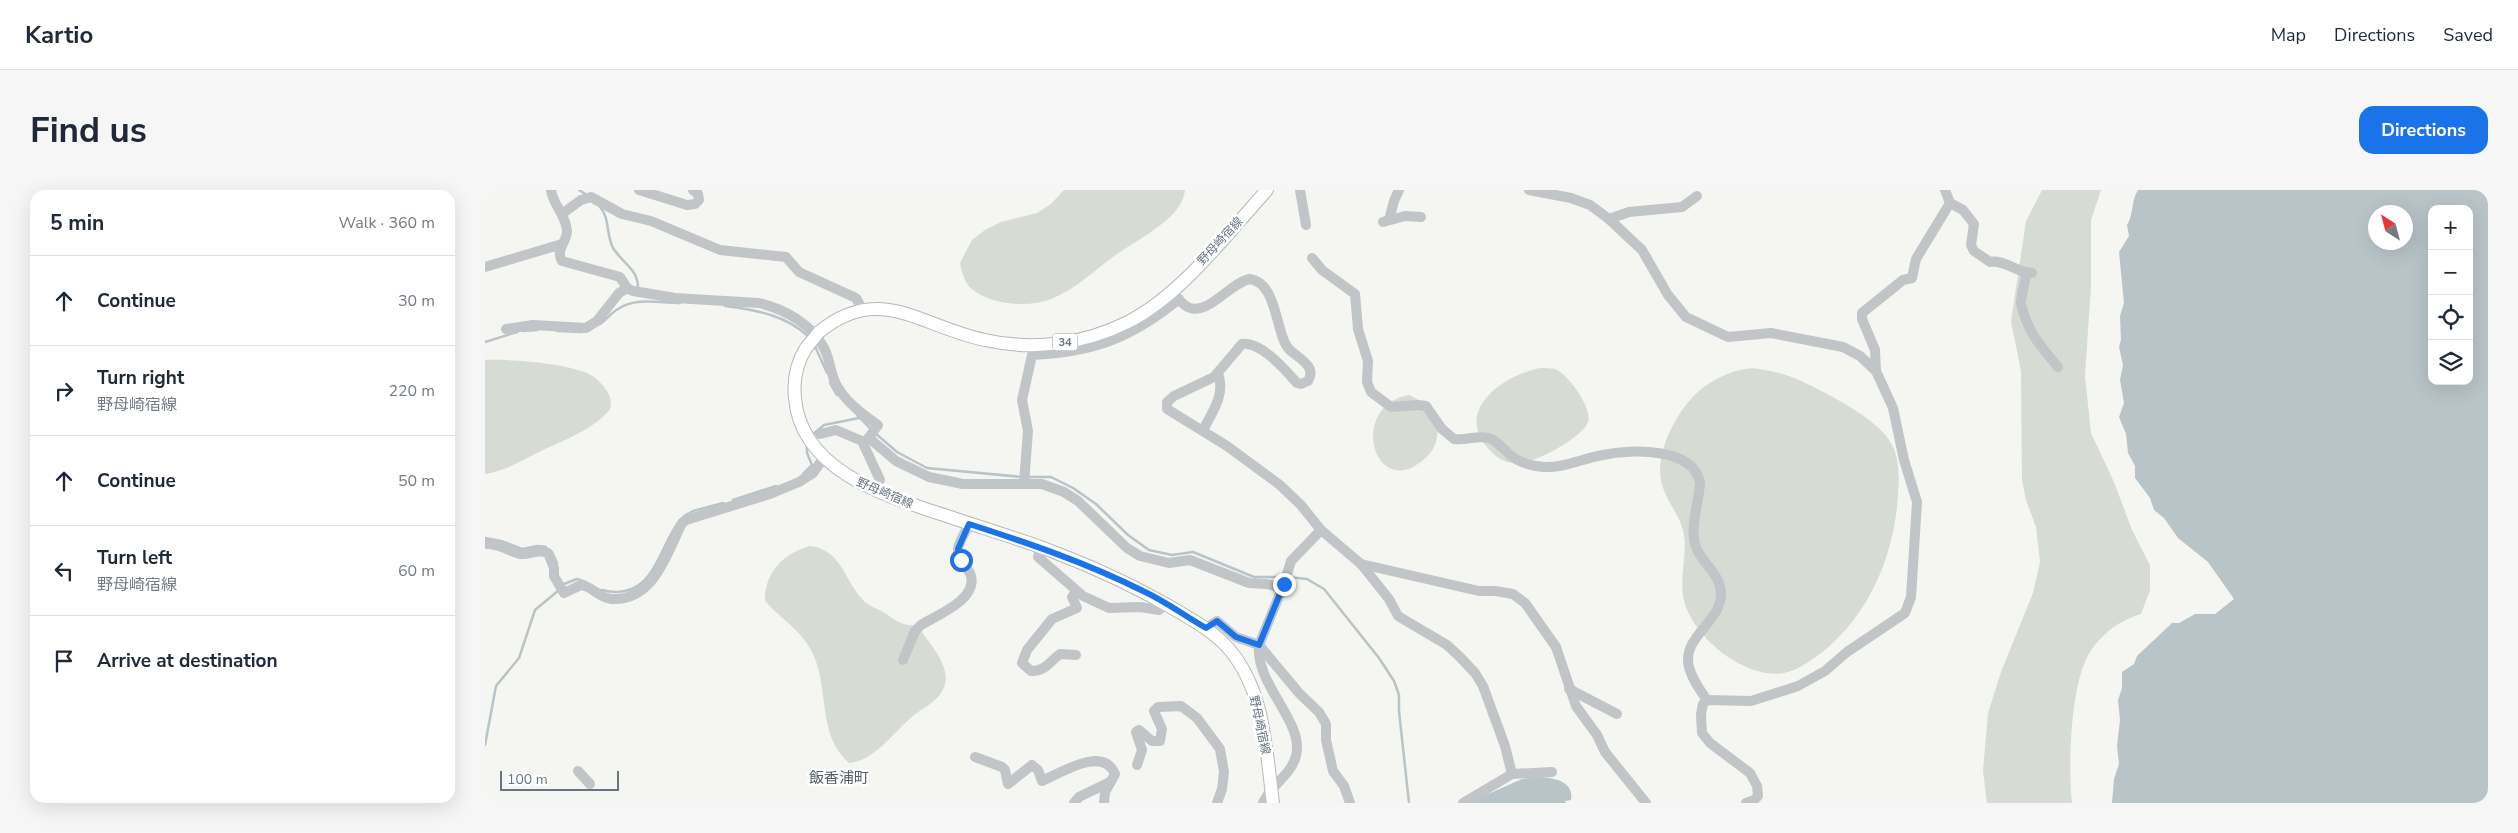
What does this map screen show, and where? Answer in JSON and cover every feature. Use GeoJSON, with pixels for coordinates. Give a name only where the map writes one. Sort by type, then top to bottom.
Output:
{"type":"FeatureCollection","features":[{"type":"Feature","properties":{"kind":"main road","name":"野母崎宿線"},"geometry":{"type":"LineString","coordinates":[[1267,190],[1175,296],[1114,328],[1087,338],[1034,345],[985,340],[889,309],[862,309],[840,317],[819,332],[799,360],[794,380],[795,405],[799,420],[825,456],[852,479],[876,491],[1041,547],[1096,569],[1146,592],[1206,628],[1235,656],[1254,693],[1260,712],[1273,803]]}},
{"type":"Feature","properties":{"kind":"street"},"geometry":{"type":"LineString","coordinates":[[551,190],[563,213],[567,231],[559,256],[562,261],[620,277],[634,291]]}},
{"type":"Feature","properties":{"kind":"street"},"geometry":{"type":"LineString","coordinates":[[639,190],[687,205],[695,204],[699,200],[698,194],[693,190]]}},
{"type":"Feature","properties":{"kind":"street"},"geometry":{"type":"LineString","coordinates":[[1299,190],[1306,225]]}},
{"type":"Feature","properties":{"kind":"street"},"geometry":{"type":"LineString","coordinates":[[1399,190],[1393,200],[1386,221],[1405,216],[1421,217]]}},
{"type":"Feature","properties":{"kind":"street"},"geometry":{"type":"LineString","coordinates":[[1529,190],[1571,198],[1590,205],[1609,219],[1642,250],[1668,295],[1686,317],[1728,337],[1771,333],[1843,347],[1860,356],[1876,371]]}},
{"type":"Feature","properties":{"kind":"street"},"geometry":{"type":"LineString","coordinates":[[1945,190],[1951,203],[1963,210],[1974,224],[1971,245],[1974,251],[1990,262],[1997,261],[2029,273],[2020,302],[2033,338],[2058,367]]}},
{"type":"Feature","properties":{"kind":"street"},"geometry":{"type":"LineString","coordinates":[[1609,219],[1629,212],[1682,207],[1697,196]]}},
{"type":"Feature","properties":{"kind":"street"},"geometry":{"type":"LineString","coordinates":[[563,213],[588,197],[622,214],[651,221],[720,250],[786,257],[799,272],[856,298],[862,309]]}},
{"type":"Feature","properties":{"kind":"street"},"geometry":{"type":"LineString","coordinates":[[1747,803],[1756,800],[1759,794],[1754,778],[1702,734],[1701,714],[1703,704],[1707,700],[1751,701],[1798,686],[1825,671],[1847,652],[1901,617],[1909,606],[1913,579],[1917,502],[1904,460],[1893,408],[1876,371],[1875,350],[1861,318],[1862,313],[1903,280],[1912,278],[1917,259],[1939,226],[1951,203]]}},
{"type":"Feature","properties":{"kind":"street"},"geometry":{"type":"LineString","coordinates":[[485,267],[562,244]]}},
{"type":"Feature","properties":{"kind":"street"},"geometry":{"type":"LineString","coordinates":[[1312,258],[1322,270],[1355,294],[1358,329],[1368,361],[1368,388],[1374,396],[1391,408],[1426,406],[1442,429],[1454,439],[1490,438],[1519,462],[1528,465],[1555,466],[1605,454],[1638,452],[1673,457],[1692,466],[1699,476],[1700,483],[1693,531],[1695,546],[1718,579],[1721,594],[1715,615],[1696,638],[1688,653],[1690,672],[1707,700]]}},
{"type":"Feature","properties":{"kind":"street"},"geometry":{"type":"LineString","coordinates":[[1023,483],[1028,431],[1022,400],[1032,355],[1075,351],[1099,346],[1134,330],[1175,296],[1188,308],[1201,308],[1243,281],[1253,280],[1273,303],[1285,346],[1307,365],[1311,373],[1308,381],[1298,384],[1279,363],[1247,343],[1239,346],[1218,374],[1174,396],[1166,405],[1169,412],[1203,430],[1279,485],[1300,504],[1321,530],[1361,564],[1389,600],[1398,616],[1447,645],[1475,673],[1489,700],[1512,774]]}},
{"type":"Feature","properties":{"kind":"street"},"geometry":{"type":"LineString","coordinates":[[506,329],[533,325],[586,328],[597,321],[619,293],[634,291],[675,298],[759,303],[773,306],[799,320],[824,348],[839,389],[859,411],[878,425],[870,436],[880,480],[876,491]]}},
{"type":"Feature","properties":{"kind":"street"},"geometry":{"type":"LineString","coordinates":[[1203,430],[1218,400],[1220,379],[1218,374]]}},
{"type":"Feature","properties":{"kind":"street"},"geometry":{"type":"LineString","coordinates":[[813,437],[836,430],[850,435],[870,436],[896,461],[929,477],[963,484],[1042,484],[1064,492],[1078,501],[1127,548],[1140,556],[1169,563],[1190,560],[1249,583],[1284,586]]}},
{"type":"Feature","properties":{"kind":"street"},"geometry":{"type":"LineString","coordinates":[[485,544],[493,543],[520,554],[535,550],[548,553],[554,568],[554,576],[564,593],[581,584],[605,597],[631,596],[655,577],[686,520],[770,494],[799,482],[813,473],[825,456]]}},
{"type":"Feature","properties":{"kind":"street"},"geometry":{"type":"LineString","coordinates":[[903,660],[915,631],[921,625],[966,597],[970,587],[971,574],[961,560],[958,549],[969,524]]}},
{"type":"Feature","properties":{"kind":"street","name":"野母崎宿線"},"geometry":{"type":"LineString","coordinates":[[1263,803],[1271,789],[1291,767],[1297,748],[1291,725],[1272,693],[1262,671],[1258,653],[1259,645],[1284,586],[1291,560],[1321,530]]}},
{"type":"Feature","properties":{"kind":"street"},"geometry":{"type":"LineString","coordinates":[[1041,547],[1039,557],[1077,592],[1109,608],[1140,607],[1159,610],[1166,604]]}},
{"type":"Feature","properties":{"kind":"street"},"geometry":{"type":"LineString","coordinates":[[1361,564],[1479,591],[1495,590],[1513,594],[1525,603],[1556,647],[1576,706],[1597,735],[1605,752],[1646,803]]}},
{"type":"Feature","properties":{"kind":"street"},"geometry":{"type":"LineString","coordinates":[[1076,655],[1060,654],[1045,668],[1038,671],[1031,671],[1022,663],[1027,650],[1052,618],[1077,608],[1072,597],[1077,592]]}},
{"type":"Feature","properties":{"kind":"street"},"geometry":{"type":"LineString","coordinates":[[1206,628],[1217,621],[1236,637],[1259,645],[1299,693],[1319,712],[1326,724],[1326,740],[1333,771],[1344,786],[1350,803]]}},
{"type":"Feature","properties":{"kind":"street"},"geometry":{"type":"LineString","coordinates":[[1569,689],[1617,714]]}},
{"type":"Feature","properties":{"kind":"street"},"geometry":{"type":"LineString","coordinates":[[1137,765],[1143,750],[1136,732],[1139,730],[1153,741],[1160,741],[1162,730],[1153,711],[1158,707],[1181,706],[1197,718],[1220,749],[1224,772],[1222,789],[1217,803]]}},
{"type":"Feature","properties":{"kind":"street"},"geometry":{"type":"LineString","coordinates":[[975,757],[1002,767],[1005,770],[1007,784],[1032,765],[1038,770],[1042,781],[1083,763],[1105,762],[1111,766],[1115,774],[1104,795],[1104,803]]}},
{"type":"Feature","properties":{"kind":"street"},"geometry":{"type":"LineString","coordinates":[[578,771],[590,784]]}},
{"type":"Feature","properties":{"kind":"street"},"geometry":{"type":"LineString","coordinates":[[1463,803],[1512,774],[1551,772]]}},
{"type":"Feature","properties":{"kind":"street"},"geometry":{"type":"LineString","coordinates":[[1074,803],[1079,797],[1110,782]]}},
{"type":"Feature","properties":{"kind":"shaded area"},"geometry":{"type":"Polygon","coordinates":[[[1064,190],[1185,190],[1178,207],[1171,216],[1077,285],[1060,295],[1032,304],[1011,304],[990,299],[970,288],[964,278],[960,263],[972,240],[985,230],[1001,222],[1037,213],[1051,204],[1064,190]]]}},
{"type":"Feature","properties":{"kind":"shaded area"},"geometry":{"type":"Polygon","coordinates":[[[2042,190],[2101,190],[2091,220],[2091,286],[2085,376],[2091,433],[2114,482],[2132,530],[2150,565],[2150,590],[2141,614],[2127,619],[2108,632],[2092,649],[2085,662],[2079,680],[2072,723],[2070,768],[2072,803],[1987,803],[1983,771],[1988,713],[2001,672],[2033,593],[2040,562],[2036,527],[2026,500],[2022,481],[2021,371],[2011,322],[2026,221],[2042,190]]]}},
{"type":"Feature","properties":{"kind":"shaded area"},"geometry":{"type":"Polygon","coordinates":[[[2138,190],[2488,190],[2488,803],[2112,803],[2114,779],[2119,764],[2117,746],[2120,720],[2118,700],[2122,688],[2122,672],[2134,664],[2137,656],[2172,623],[2179,623],[2195,614],[2215,614],[2234,599],[2208,562],[2178,538],[2164,518],[2154,510],[2150,498],[2135,478],[2135,466],[2128,453],[2126,434],[2119,417],[2124,403],[2120,380],[2123,365],[2119,347],[2121,340],[2120,316],[2124,303],[2119,252],[2129,236],[2127,225],[2138,190]]]}},
{"type":"Feature","properties":{"kind":"shaded area"},"geometry":{"type":"Polygon","coordinates":[[[485,360],[537,362],[587,373],[599,381],[607,391],[611,402],[610,410],[594,424],[561,442],[509,467],[485,474],[485,360]]]}},
{"type":"Feature","properties":{"kind":"shaded area"},"geometry":{"type":"Polygon","coordinates":[[[1540,368],[1555,369],[1566,377],[1578,392],[1587,408],[1588,422],[1578,435],[1548,454],[1528,462],[1511,463],[1505,461],[1496,456],[1483,441],[1477,427],[1478,413],[1484,400],[1495,389],[1508,380],[1540,368]]]}},
{"type":"Feature","properties":{"kind":"shaded area"},"geometry":{"type":"Polygon","coordinates":[[[1752,368],[1794,378],[1819,389],[1863,415],[1885,435],[1892,445],[1895,451],[1898,470],[1899,483],[1896,517],[1891,539],[1885,560],[1867,600],[1841,635],[1825,650],[1800,667],[1784,673],[1768,673],[1736,662],[1720,651],[1695,625],[1687,610],[1683,595],[1684,535],[1676,514],[1665,494],[1661,480],[1660,468],[1666,442],[1671,429],[1686,404],[1704,387],[1715,380],[1739,370],[1752,368]]]}},
{"type":"Feature","properties":{"kind":"shaded area"},"geometry":{"type":"Polygon","coordinates":[[[1409,395],[1430,410],[1434,416],[1438,431],[1433,449],[1427,457],[1413,467],[1398,470],[1386,466],[1378,456],[1374,443],[1374,428],[1380,413],[1391,402],[1409,395]]]}},
{"type":"Feature","properties":{"kind":"shaded area"},"geometry":{"type":"Polygon","coordinates":[[[810,546],[821,549],[836,560],[858,594],[867,604],[899,622],[907,625],[916,625],[935,650],[945,671],[945,683],[937,698],[906,722],[876,751],[858,761],[849,763],[839,751],[832,738],[825,710],[821,680],[808,644],[765,601],[768,582],[777,566],[792,554],[810,546]]]}},
{"type":"Feature","properties":{"kind":"shaded area"},"geometry":{"type":"Polygon","coordinates":[[[1540,777],[1562,782],[1569,789],[1571,800],[1565,801],[1566,803],[1468,803],[1522,779],[1540,777]]]}},
{"type":"Feature","properties":{"kind":"waterway"},"geometry":{"type":"LineString","coordinates":[[579,190],[587,195]]}},
{"type":"Feature","properties":{"kind":"waterway"},"geometry":{"type":"LineString","coordinates":[[600,207],[607,221],[609,238],[613,248],[630,267],[636,277],[638,290]]}},
{"type":"Feature","properties":{"kind":"waterway"},"geometry":{"type":"LineString","coordinates":[[600,324],[615,311],[632,303],[680,303]]}},
{"type":"Feature","properties":{"kind":"waterway"},"geometry":{"type":"LineString","coordinates":[[725,306],[748,309],[770,315],[791,323],[809,337]]}},
{"type":"Feature","properties":{"kind":"waterway"},"geometry":{"type":"LineString","coordinates":[[523,331],[537,330]]}},
{"type":"Feature","properties":{"kind":"waterway"},"geometry":{"type":"LineString","coordinates":[[557,331],[582,332]]}},
{"type":"Feature","properties":{"kind":"waterway"},"geometry":{"type":"LineString","coordinates":[[485,342],[517,332]]}},
{"type":"Feature","properties":{"kind":"waterway"},"geometry":{"type":"LineString","coordinates":[[814,344],[827,373]]}},
{"type":"Feature","properties":{"kind":"waterway"},"geometry":{"type":"LineString","coordinates":[[830,383],[837,395]]}},
{"type":"Feature","properties":{"kind":"waterway"},"geometry":{"type":"LineString","coordinates":[[857,415],[871,429]]}},
{"type":"Feature","properties":{"kind":"waterway"},"geometry":{"type":"LineString","coordinates":[[812,435],[824,425],[859,418]]}},
{"type":"Feature","properties":{"kind":"waterway"},"geometry":{"type":"LineString","coordinates":[[875,433],[897,452],[927,468],[1022,477]]}},
{"type":"Feature","properties":{"kind":"waterway"},"geometry":{"type":"LineString","coordinates":[[803,474],[812,465],[807,453],[807,444]]}},
{"type":"Feature","properties":{"kind":"waterway"},"geometry":{"type":"LineString","coordinates":[[1028,477],[1051,477],[1073,488],[1096,504],[1128,535],[1149,550],[1172,555],[1193,552],[1254,577],[1283,577]]}},
{"type":"Feature","properties":{"kind":"waterway"},"geometry":{"type":"LineString","coordinates":[[733,500],[776,486]]}},
{"type":"Feature","properties":{"kind":"waterway"},"geometry":{"type":"LineString","coordinates":[[684,516],[693,511],[723,503]]}},
{"type":"Feature","properties":{"kind":"waterway"},"geometry":{"type":"LineString","coordinates":[[602,590],[618,592],[631,589],[642,583],[650,574],[677,524]]}},
{"type":"Feature","properties":{"kind":"waterway"},"geometry":{"type":"LineString","coordinates":[[485,538],[501,541],[522,549],[538,546],[546,547]]}},
{"type":"Feature","properties":{"kind":"waterway"},"geometry":{"type":"LineString","coordinates":[[552,552],[557,563]]}},
{"type":"Feature","properties":{"kind":"waterway"},"geometry":{"type":"LineString","coordinates":[[1288,577],[1307,579],[1324,589],[1379,658],[1394,681],[1399,695],[1409,803]]}},
{"type":"Feature","properties":{"kind":"waterway"},"geometry":{"type":"LineString","coordinates":[[564,584],[577,579],[586,582]]}},
{"type":"Feature","properties":{"kind":"waterway"},"geometry":{"type":"LineString","coordinates":[[485,745],[496,686],[519,658],[535,610],[559,590]]}},
{"type":"Feature","properties":{"kind":"district","name":"飯香浦町"},"geometry":{"type":"Point","coordinates":[839,778]}},
{"type":"Feature","properties":{"kind":"route"},"geometry":{"type":"LineString","coordinates":[[961,560],[958,549],[969,524],[1050,551],[1096,569],[1146,592],[1206,628],[1215,620],[1220,622],[1232,635],[1259,645],[1284,584]]}}]}
